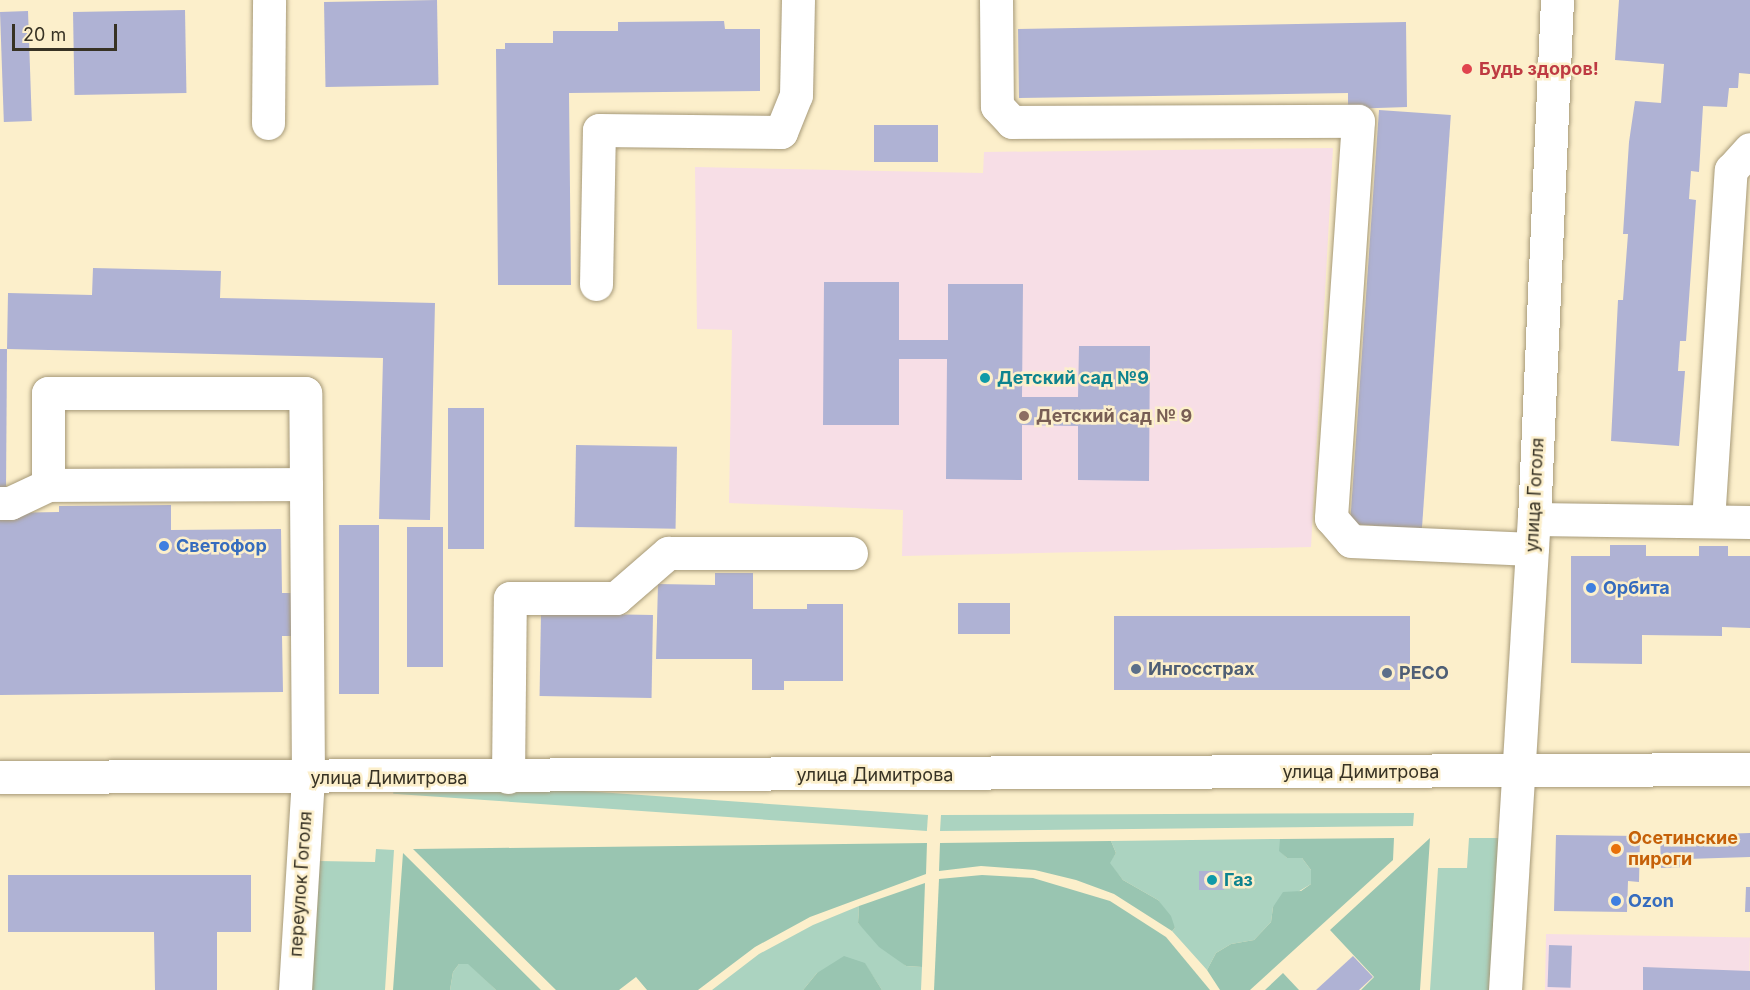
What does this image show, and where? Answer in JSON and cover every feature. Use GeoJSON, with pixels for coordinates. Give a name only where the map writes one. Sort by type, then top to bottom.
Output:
{"type":"FeatureCollection","features":[{"type":"Feature","properties":{"kind":"main road"},"geometry":{"type":"LineString","coordinates":[[268,0],[268,123]]}},
{"type":"Feature","properties":{"kind":"main road"},"geometry":{"type":"LineString","coordinates":[[596,284],[600,130],[781,132],[796,95],[798,0]]}},
{"type":"Feature","properties":{"kind":"main road"},"geometry":{"type":"LineString","coordinates":[[996,0],[997,106],[1012,122],[1358,121],[1331,518],[1351,541],[1533,534],[1708,521],[1750,522]]}},
{"type":"Feature","properties":{"kind":"main road","name":"улица Гоголя"},"geometry":{"type":"LineString","coordinates":[[1505,990],[1533,534],[1557,0]]}},
{"type":"Feature","properties":{"kind":"main road"},"geometry":{"type":"LineString","coordinates":[[1708,521],[1738,232],[1731,170],[1750,149]]}},
{"type":"Feature","properties":{"kind":"main road","name":"переулок Гоголя"},"geometry":{"type":"LineString","coordinates":[[48,485],[48,393],[305,393],[308,778],[295,990]]}},
{"type":"Feature","properties":{"kind":"main road"},"geometry":{"type":"LineString","coordinates":[[0,503],[10,503],[48,485],[306,484]]}},
{"type":"Feature","properties":{"kind":"main road"},"geometry":{"type":"LineString","coordinates":[[508,777],[510,598],[616,598],[668,553],[851,553]]}},
{"type":"Feature","properties":{"kind":"main road","name":"улица Димитрова"},"geometry":{"type":"LineString","coordinates":[[0,777],[308,778],[1750,769]]}},
{"type":"Feature","properties":{"kind":"shaded area","name":"Детский сад № 9"},"geometry":{"type":"Polygon","coordinates":[[[1333,148],[1311,547],[902,556],[903,510],[729,503],[732,330],[697,329],[695,167],[983,173],[984,152],[1333,148]]]}},
{"type":"Feature","properties":{"kind":"shaded area"},"geometry":{"type":"Polygon","coordinates":[[[1546,934],[1750,938],[1749,990],[1545,990],[1546,934]]]}},
{"type":"Feature","properties":{"kind":"green space"},"geometry":{"type":"Polygon","coordinates":[[[394,778],[928,815],[927,831],[393,794],[394,778]]]}},
{"type":"Feature","properties":{"kind":"green space"},"geometry":{"type":"Polygon","coordinates":[[[1414,813],[1413,826],[940,831],[941,815],[1414,813]]]}},
{"type":"Feature","properties":{"kind":"green space"},"geometry":{"type":"Polygon","coordinates":[[[1394,838],[1393,860],[1250,990],[1220,990],[1207,970],[1216,953],[1231,944],[1254,940],[1271,922],[1273,907],[1283,892],[1301,891],[1311,884],[1311,870],[1302,858],[1287,858],[1279,851],[1280,839],[1394,838]]]}},
{"type":"Feature","properties":{"kind":"green space"},"geometry":{"type":"Polygon","coordinates":[[[1430,838],[1420,990],[1361,990],[1374,977],[1330,930],[1430,838]]]}},
{"type":"Feature","properties":{"kind":"green space"},"geometry":{"type":"Polygon","coordinates":[[[1469,838],[1500,838],[1489,990],[1430,990],[1438,868],[1467,868],[1469,838]]]}},
{"type":"Feature","properties":{"kind":"green space"},"geometry":{"type":"Polygon","coordinates":[[[1280,839],[1280,851],[1287,858],[1302,858],[1311,870],[1311,884],[1273,907],[1271,922],[1254,940],[1231,944],[1216,953],[1207,970],[1172,931],[1175,928],[1158,900],[1123,880],[1109,863],[1116,853],[1111,841],[1280,839]]]}},
{"type":"Feature","properties":{"kind":"green space"},"geometry":{"type":"Polygon","coordinates":[[[1111,841],[1116,853],[1110,863],[1123,880],[1158,900],[1171,916],[1175,928],[1172,931],[1114,894],[1076,880],[1035,870],[981,866],[939,871],[940,843],[1111,841]]]}},
{"type":"Feature","properties":{"kind":"green space"},"geometry":{"type":"Polygon","coordinates":[[[927,843],[926,874],[810,917],[755,947],[698,990],[647,990],[636,977],[619,990],[556,990],[413,849],[927,843]]]}},
{"type":"Feature","properties":{"kind":"green space"},"geometry":{"type":"Polygon","coordinates":[[[376,849],[394,850],[385,990],[311,990],[319,861],[375,862],[376,849]]]}},
{"type":"Feature","properties":{"kind":"green space"},"geometry":{"type":"Polygon","coordinates":[[[403,853],[541,990],[496,990],[468,964],[459,964],[453,972],[450,990],[393,990],[403,853]]]}},
{"type":"Feature","properties":{"kind":"green space"},"geometry":{"type":"Polygon","coordinates":[[[982,875],[1033,878],[1110,901],[1166,937],[1210,990],[934,990],[939,879],[982,875]]]}},
{"type":"Feature","properties":{"kind":"green space"},"geometry":{"type":"Polygon","coordinates":[[[925,883],[922,967],[906,966],[879,947],[858,923],[859,906],[925,883]]]}},
{"type":"Feature","properties":{"kind":"green space"},"geometry":{"type":"Polygon","coordinates":[[[859,906],[858,923],[906,966],[922,967],[921,990],[882,990],[865,964],[817,973],[803,990],[712,990],[759,954],[813,925],[859,906]]]}},
{"type":"Feature","properties":{"kind":"green space"},"geometry":{"type":"Polygon","coordinates":[[[844,956],[865,963],[882,990],[803,990],[817,973],[844,956]]]}},
{"type":"Feature","properties":{"kind":"green space"},"geometry":{"type":"Polygon","coordinates":[[[459,964],[469,964],[496,990],[450,990],[453,972],[459,964]]]}},
{"type":"Feature","properties":{"kind":"green space"},"geometry":{"type":"Polygon","coordinates":[[[1283,973],[1299,990],[1265,990],[1283,973]]]}},
{"type":"Feature","properties":{"kind":"building"},"geometry":{"type":"Polygon","coordinates":[[[437,0],[438,85],[326,87],[324,2],[437,0]]]}},
{"type":"Feature","properties":{"kind":"building"},"geometry":{"type":"Polygon","coordinates":[[[1619,0],[1750,0],[1750,74],[1739,73],[1738,88],[1729,88],[1727,107],[1703,106],[1699,172],[1691,171],[1689,199],[1696,200],[1686,341],[1680,341],[1678,371],[1685,371],[1679,446],[1611,441],[1618,300],[1623,300],[1628,234],[1623,234],[1629,142],[1635,101],[1661,103],[1664,64],[1615,60],[1619,0]]]}},
{"type":"Feature","properties":{"kind":"building"},"geometry":{"type":"Polygon","coordinates":[[[185,10],[186,93],[74,95],[73,12],[185,10]]]}},
{"type":"Feature","properties":{"kind":"building"},"geometry":{"type":"Polygon","coordinates":[[[28,11],[32,121],[4,122],[0,12],[28,11]]]}},
{"type":"Feature","properties":{"kind":"building"},"geometry":{"type":"Polygon","coordinates":[[[724,21],[725,29],[760,29],[760,91],[569,93],[571,285],[498,285],[496,49],[505,49],[505,43],[553,43],[553,31],[618,31],[618,22],[724,21]]]}},
{"type":"Feature","properties":{"kind":"building"},"geometry":{"type":"Polygon","coordinates":[[[1406,22],[1407,107],[1348,109],[1348,93],[1019,98],[1018,29],[1406,22]]]}},
{"type":"Feature","properties":{"kind":"building"},"geometry":{"type":"Polygon","coordinates":[[[1379,110],[1451,115],[1422,529],[1350,524],[1379,110]]]}},
{"type":"Feature","properties":{"kind":"building"},"geometry":{"type":"Polygon","coordinates":[[[874,125],[938,125],[938,162],[874,162],[874,125]]]}},
{"type":"Feature","properties":{"kind":"building"},"geometry":{"type":"Polygon","coordinates":[[[93,268],[221,271],[220,298],[435,303],[430,520],[379,519],[383,358],[7,349],[8,293],[92,295],[93,268]]]}},
{"type":"Feature","properties":{"kind":"building","name":"Детский сад №9"},"geometry":{"type":"Polygon","coordinates":[[[824,282],[899,282],[899,340],[948,340],[948,284],[1023,284],[1022,397],[1078,397],[1079,346],[1150,346],[1149,481],[1078,480],[1078,426],[1022,425],[1022,480],[946,479],[947,359],[899,359],[899,425],[823,425],[824,282]]]}},
{"type":"Feature","properties":{"kind":"building"},"geometry":{"type":"Polygon","coordinates":[[[0,349],[7,349],[6,492],[0,492],[0,349]]]}},
{"type":"Feature","properties":{"kind":"building"},"geometry":{"type":"Polygon","coordinates":[[[448,408],[484,408],[484,549],[448,549],[448,408]]]}},
{"type":"Feature","properties":{"kind":"building"},"geometry":{"type":"Polygon","coordinates":[[[576,445],[677,447],[676,529],[575,527],[576,445]]]}},
{"type":"Feature","properties":{"kind":"building"},"geometry":{"type":"Polygon","coordinates":[[[171,505],[171,530],[281,529],[282,593],[292,593],[292,636],[282,636],[283,692],[0,695],[0,513],[59,512],[59,506],[171,505]]]}},
{"type":"Feature","properties":{"kind":"building"},"geometry":{"type":"Polygon","coordinates":[[[339,525],[379,525],[379,694],[339,694],[339,525]]]}},
{"type":"Feature","properties":{"kind":"building"},"geometry":{"type":"Polygon","coordinates":[[[407,527],[443,527],[443,667],[407,667],[407,527]]]}},
{"type":"Feature","properties":{"kind":"building"},"geometry":{"type":"Polygon","coordinates":[[[1610,545],[1646,545],[1646,556],[1699,556],[1699,546],[1728,546],[1728,556],[1750,556],[1750,628],[1722,627],[1722,636],[1642,635],[1642,664],[1571,663],[1571,556],[1610,556],[1610,545]]]}},
{"type":"Feature","properties":{"kind":"building"},"geometry":{"type":"Polygon","coordinates":[[[715,573],[753,573],[753,609],[807,609],[807,604],[843,604],[843,681],[784,681],[784,690],[752,690],[752,659],[656,659],[658,584],[715,585],[715,573]]]}},
{"type":"Feature","properties":{"kind":"building"},"geometry":{"type":"Polygon","coordinates":[[[958,603],[1010,603],[1010,634],[958,634],[958,603]]]}},
{"type":"Feature","properties":{"kind":"building"},"geometry":{"type":"Polygon","coordinates":[[[541,613],[653,615],[652,698],[540,696],[541,613]]]}},
{"type":"Feature","properties":{"kind":"building"},"geometry":{"type":"Polygon","coordinates":[[[1114,616],[1410,616],[1410,690],[1114,690],[1114,616]]]}},
{"type":"Feature","properties":{"kind":"building"},"geometry":{"type":"Polygon","coordinates":[[[1750,833],[1750,857],[1687,859],[1687,867],[1661,868],[1660,836],[1750,833]]]}},
{"type":"Feature","properties":{"kind":"building"},"geometry":{"type":"Polygon","coordinates":[[[1556,835],[1640,836],[1639,882],[1628,881],[1627,912],[1554,911],[1556,835]]]}},
{"type":"Feature","properties":{"kind":"building","name":"Газ"},"geometry":{"type":"Polygon","coordinates":[[[1199,871],[1224,871],[1224,890],[1199,890],[1199,871]]]}},
{"type":"Feature","properties":{"kind":"building"},"geometry":{"type":"Polygon","coordinates":[[[8,875],[251,875],[251,932],[217,932],[217,990],[155,990],[154,932],[8,932],[8,875]]]}},
{"type":"Feature","properties":{"kind":"building"},"geometry":{"type":"Polygon","coordinates":[[[1746,887],[1750,887],[1750,912],[1745,912],[1746,887]]]}},
{"type":"Feature","properties":{"kind":"building"},"geometry":{"type":"Polygon","coordinates":[[[1549,945],[1572,946],[1571,988],[1548,987],[1549,945]]]}},
{"type":"Feature","properties":{"kind":"building"},"geometry":{"type":"Polygon","coordinates":[[[1353,956],[1373,977],[1359,990],[1316,990],[1353,956]]]}},
{"type":"Feature","properties":{"kind":"building"},"geometry":{"type":"Polygon","coordinates":[[[1643,967],[1750,971],[1750,990],[1643,990],[1643,967]]]}},
{"type":"Feature","properties":{"kind":"place","name":"Будь здоров!"},"geometry":{"type":"Point","coordinates":[1467,69]}},
{"type":"Feature","properties":{"kind":"place","name":"Детский сад №9"},"geometry":{"type":"Point","coordinates":[985,378]}},
{"type":"Feature","properties":{"kind":"place","name":"Детский сад № 9"},"geometry":{"type":"Point","coordinates":[1024,416]}},
{"type":"Feature","properties":{"kind":"place","name":"Светофор"},"geometry":{"type":"Point","coordinates":[164,546]}},
{"type":"Feature","properties":{"kind":"place","name":"Орбита"},"geometry":{"type":"Point","coordinates":[1591,588]}},
{"type":"Feature","properties":{"kind":"place","name":"Ингосстрах"},"geometry":{"type":"Point","coordinates":[1136,669]}},
{"type":"Feature","properties":{"kind":"place","name":"РЕСО"},"geometry":{"type":"Point","coordinates":[1387,673]}},
{"type":"Feature","properties":{"kind":"place","name":"Осетинские пироги"},"geometry":{"type":"Point","coordinates":[1616,849]}},
{"type":"Feature","properties":{"kind":"place","name":"Газ"},"geometry":{"type":"Point","coordinates":[1212,880]}},
{"type":"Feature","properties":{"kind":"place","name":"Ozon"},"geometry":{"type":"Point","coordinates":[1616,901]}}]}
